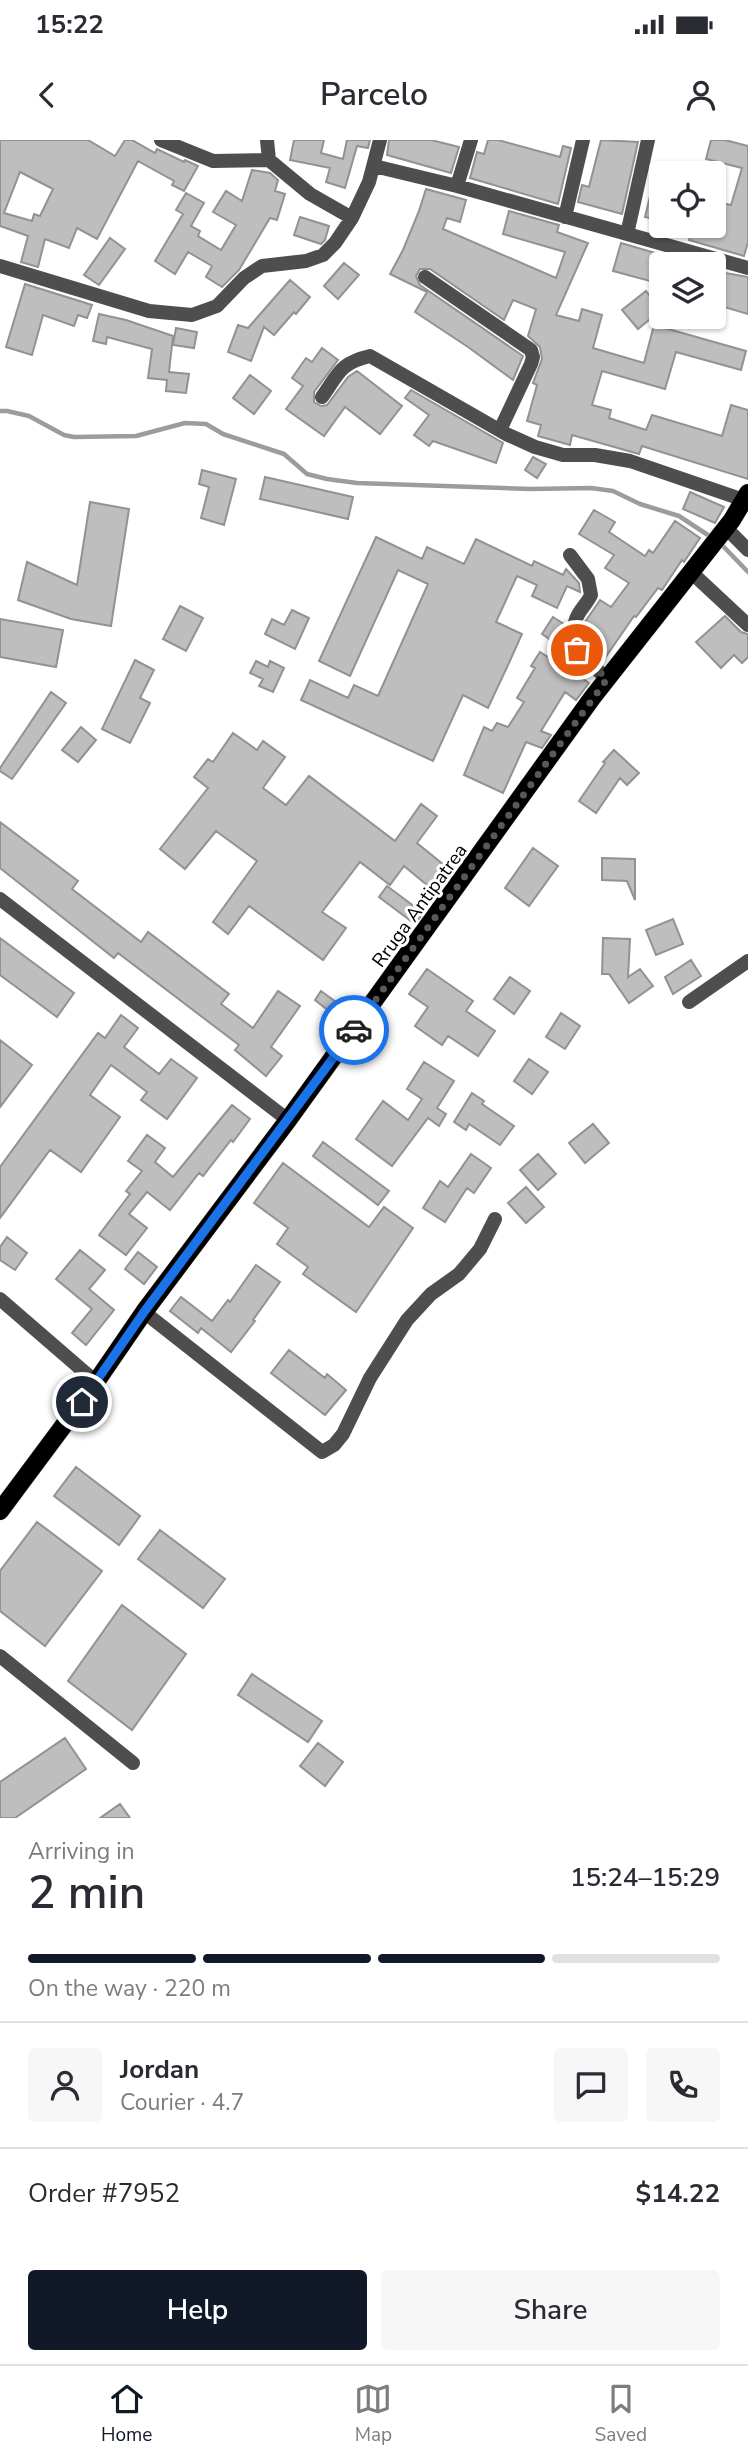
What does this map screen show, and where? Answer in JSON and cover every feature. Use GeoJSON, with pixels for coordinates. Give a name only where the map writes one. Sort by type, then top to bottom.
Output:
{"type":"FeatureCollection","features":[{"type":"Feature","properties":{"kind":"main road","name":"Rruga Antipatrea"},"geometry":{"type":"LineString","coordinates":[[0,1511],[607,679],[746,497]]}},
{"type":"Feature","properties":{"kind":"street"},"geometry":{"type":"LineString","coordinates":[[161,140],[213,160],[269,160],[310,194],[352,218]]}},
{"type":"Feature","properties":{"kind":"street"},"geometry":{"type":"LineString","coordinates":[[267,140],[269,160]]}},
{"type":"Feature","properties":{"kind":"street"},"geometry":{"type":"LineString","coordinates":[[0,266],[149,311],[192,316],[217,306],[244,278],[262,265],[306,261],[323,255],[352,218],[374,166],[380,140]]}},
{"type":"Feature","properties":{"kind":"street"},"geometry":{"type":"LineString","coordinates":[[457,187],[471,140]]}},
{"type":"Feature","properties":{"kind":"street"},"geometry":{"type":"LineString","coordinates":[[565,217],[583,140]]}},
{"type":"Feature","properties":{"kind":"street"},"geometry":{"type":"LineString","coordinates":[[627,234],[648,140]]}},
{"type":"Feature","properties":{"kind":"street"},"geometry":{"type":"LineString","coordinates":[[374,166],[748,268]]}},
{"type":"Feature","properties":{"kind":"street"},"geometry":{"type":"LineString","coordinates":[[425,277],[531,350],[531,364],[500,430]]}},
{"type":"Feature","properties":{"kind":"street"},"geometry":{"type":"LineString","coordinates":[[322,397],[351,360],[370,356],[535,447],[563,455],[595,455],[630,461],[746,497]]}},
{"type":"Feature","properties":{"kind":"street"},"geometry":{"type":"LineString","coordinates":[[718,537],[748,550]]}},
{"type":"Feature","properties":{"kind":"street"},"geometry":{"type":"LineString","coordinates":[[570,555],[588,579],[591,595],[576,617],[573,644],[607,679]]}},
{"type":"Feature","properties":{"kind":"street"},"geometry":{"type":"LineString","coordinates":[[691,572],[748,625]]}},
{"type":"Feature","properties":{"kind":"street"},"geometry":{"type":"LineString","coordinates":[[0,899],[288,1119]]}},
{"type":"Feature","properties":{"kind":"street"},"geometry":{"type":"LineString","coordinates":[[689,1002],[748,961]]}},
{"type":"Feature","properties":{"kind":"street"},"geometry":{"type":"LineString","coordinates":[[144,1312],[322,1452],[334,1445],[343,1434],[370,1378],[407,1320],[431,1294],[459,1274],[480,1250],[495,1219]]}},
{"type":"Feature","properties":{"kind":"street"},"geometry":{"type":"LineString","coordinates":[[0,1299],[96,1382]]}},
{"type":"Feature","properties":{"kind":"street"},"geometry":{"type":"LineString","coordinates":[[0,1656],[133,1763]]}},
{"type":"Feature","properties":{"kind":"building"},"geometry":{"type":"Polygon","coordinates":[[[0,140],[88,140],[115,156],[125,140],[132,140],[155,153],[157,149],[198,166],[184,191],[172,185],[174,181],[138,161],[97,239],[77,228],[69,248],[45,239],[38,267],[21,262],[28,236],[0,226],[0,140]],[[20,172],[4,213],[32,221],[34,214],[40,216],[53,189],[20,172]]]}},
{"type":"Feature","properties":{"kind":"building"},"geometry":{"type":"Polygon","coordinates":[[[294,140],[324,140],[321,153],[343,159],[347,140],[370,140],[368,148],[357,146],[345,188],[326,182],[330,168],[290,160],[294,140]]]}},
{"type":"Feature","properties":{"kind":"building"},"geometry":{"type":"Polygon","coordinates":[[[389,140],[431,140],[459,147],[451,173],[387,155],[389,140]]]}},
{"type":"Feature","properties":{"kind":"building"},"geometry":{"type":"Polygon","coordinates":[[[488,140],[498,140],[560,157],[563,146],[571,148],[558,204],[470,178],[477,152],[484,154],[488,140]]]}},
{"type":"Feature","properties":{"kind":"building"},"geometry":{"type":"Polygon","coordinates":[[[601,140],[638,142],[622,214],[578,202],[582,185],[589,187],[601,140]]]}},
{"type":"Feature","properties":{"kind":"building"},"geometry":{"type":"Polygon","coordinates":[[[711,140],[725,140],[748,146],[748,242],[744,256],[689,240],[726,238],[726,204],[731,205],[742,168],[726,164],[726,161],[706,159],[711,140]]]}},
{"type":"Feature","properties":{"kind":"building"},"geometry":{"type":"Polygon","coordinates":[[[252,170],[270,173],[278,180],[275,191],[285,194],[277,220],[270,218],[239,270],[222,287],[206,277],[212,266],[188,252],[175,274],[155,261],[183,214],[176,210],[186,193],[204,203],[191,226],[200,231],[198,236],[221,250],[236,225],[213,212],[226,191],[242,201],[252,170]]]}},
{"type":"Feature","properties":{"kind":"building"},"geometry":{"type":"Polygon","coordinates":[[[426,189],[466,200],[460,222],[447,218],[443,229],[556,278],[565,252],[503,234],[509,211],[559,225],[557,232],[588,243],[556,315],[579,321],[582,309],[602,315],[593,348],[644,363],[653,329],[668,329],[746,351],[741,370],[676,352],[665,389],[602,371],[592,405],[611,410],[609,418],[646,430],[652,415],[722,436],[731,405],[748,410],[748,479],[642,446],[639,454],[572,435],[570,445],[538,436],[541,425],[527,421],[537,385],[533,383],[542,359],[540,347],[528,336],[536,309],[513,300],[504,320],[430,269],[420,269],[416,276],[420,285],[523,356],[513,380],[415,312],[427,292],[390,274],[419,211],[426,189]]]}},
{"type":"Feature","properties":{"kind":"building"},"geometry":{"type":"Polygon","coordinates":[[[649,200],[649,218],[645,217],[649,200]]]}},
{"type":"Feature","properties":{"kind":"building"},"geometry":{"type":"Polygon","coordinates":[[[300,217],[329,226],[321,244],[294,235],[300,217]]]}},
{"type":"Feature","properties":{"kind":"building"},"geometry":{"type":"Polygon","coordinates":[[[110,238],[125,249],[99,285],[84,275],[110,238]]]}},
{"type":"Feature","properties":{"kind":"building"},"geometry":{"type":"Polygon","coordinates":[[[621,243],[652,252],[649,252],[649,281],[613,271],[621,243]]]}},
{"type":"Feature","properties":{"kind":"building"},"geometry":{"type":"Polygon","coordinates":[[[344,263],[359,275],[338,299],[324,286],[344,263]]]}},
{"type":"Feature","properties":{"kind":"building"},"geometry":{"type":"Polygon","coordinates":[[[726,273],[748,277],[748,314],[726,308],[726,273]]]}},
{"type":"Feature","properties":{"kind":"building"},"geometry":{"type":"Polygon","coordinates":[[[290,280],[310,297],[296,314],[294,312],[274,335],[264,327],[251,361],[228,352],[238,325],[248,328],[290,280]]]}},
{"type":"Feature","properties":{"kind":"building"},"geometry":{"type":"Polygon","coordinates":[[[25,284],[92,305],[87,318],[78,315],[74,326],[43,315],[32,355],[6,347],[25,284]]]}},
{"type":"Feature","properties":{"kind":"building"},"geometry":{"type":"Polygon","coordinates":[[[646,291],[649,295],[649,320],[638,329],[622,310],[646,291]]]}},
{"type":"Feature","properties":{"kind":"building"},"geometry":{"type":"Polygon","coordinates":[[[99,314],[173,336],[169,372],[189,374],[186,393],[166,391],[167,380],[148,378],[152,349],[107,337],[106,344],[93,341],[99,314]]]}},
{"type":"Feature","properties":{"kind":"building"},"geometry":{"type":"Polygon","coordinates":[[[176,328],[197,332],[194,348],[173,345],[176,328]]]}},
{"type":"Feature","properties":{"kind":"building"},"geometry":{"type":"Polygon","coordinates":[[[322,348],[338,360],[314,392],[314,402],[321,406],[327,405],[348,377],[357,371],[402,406],[380,434],[345,407],[324,436],[286,409],[303,386],[292,378],[306,358],[312,362],[322,348]]]}},
{"type":"Feature","properties":{"kind":"building"},"geometry":{"type":"Polygon","coordinates":[[[250,375],[271,391],[254,414],[233,398],[250,375]]]}},
{"type":"Feature","properties":{"kind":"building"},"geometry":{"type":"Polygon","coordinates":[[[411,390],[503,443],[496,463],[433,441],[429,446],[414,435],[429,415],[405,398],[411,390]]]}},
{"type":"Feature","properties":{"kind":"building"},"geometry":{"type":"Polygon","coordinates":[[[533,457],[546,464],[537,478],[525,470],[533,457]]]}},
{"type":"Feature","properties":{"kind":"building"},"geometry":{"type":"Polygon","coordinates":[[[202,470],[236,479],[224,525],[201,518],[209,487],[199,484],[202,470]]]}},
{"type":"Feature","properties":{"kind":"building"},"geometry":{"type":"Polygon","coordinates":[[[265,477],[353,497],[348,519],[260,499],[265,477]]]}},
{"type":"Feature","properties":{"kind":"building"},"geometry":{"type":"Polygon","coordinates":[[[690,492],[724,507],[715,523],[683,509],[690,492]]]}},
{"type":"Feature","properties":{"kind":"building"},"geometry":{"type":"Polygon","coordinates":[[[90,502],[129,509],[111,626],[71,619],[18,600],[27,562],[77,585],[90,502]]]}},
{"type":"Feature","properties":{"kind":"building"},"geometry":{"type":"Polygon","coordinates":[[[594,510],[615,522],[609,532],[645,556],[649,550],[653,553],[675,521],[700,538],[662,590],[658,588],[636,617],[634,616],[605,658],[585,642],[585,622],[600,600],[611,607],[629,583],[605,568],[614,555],[579,534],[594,510]]]}},
{"type":"Feature","properties":{"kind":"building"},"geometry":{"type":"Polygon","coordinates":[[[376,537],[422,559],[427,547],[464,564],[476,539],[532,566],[534,561],[563,575],[566,569],[579,583],[580,592],[567,586],[557,608],[532,596],[537,585],[517,576],[496,622],[522,634],[508,665],[488,708],[463,695],[433,761],[301,700],[310,680],[348,698],[354,685],[378,696],[428,584],[398,570],[350,676],[319,661],[376,537]]]}},
{"type":"Feature","properties":{"kind":"building"},"geometry":{"type":"Polygon","coordinates":[[[180,606],[203,618],[186,651],[163,639],[180,606]]]}},
{"type":"Feature","properties":{"kind":"building"},"geometry":{"type":"Polygon","coordinates":[[[292,610],[309,618],[295,649],[265,634],[272,619],[284,625],[292,610]]]}},
{"type":"Feature","properties":{"kind":"building"},"geometry":{"type":"Polygon","coordinates":[[[725,616],[741,632],[748,634],[748,657],[742,663],[734,655],[721,668],[696,642],[725,616]]]}},
{"type":"Feature","properties":{"kind":"building"},"geometry":{"type":"Polygon","coordinates":[[[553,617],[564,624],[555,643],[542,634],[553,617]]]}},
{"type":"Feature","properties":{"kind":"building"},"geometry":{"type":"Polygon","coordinates":[[[0,619],[63,630],[56,667],[0,657],[0,619]]]}},
{"type":"Feature","properties":{"kind":"building"},"geometry":{"type":"Polygon","coordinates":[[[540,652],[589,683],[576,700],[565,692],[541,731],[551,735],[542,748],[526,742],[503,793],[464,775],[484,727],[492,731],[497,723],[508,727],[524,702],[517,698],[535,668],[531,666],[540,652]]]}},
{"type":"Feature","properties":{"kind":"building"},"geometry":{"type":"Polygon","coordinates":[[[135,660],[154,670],[140,698],[150,703],[130,743],[102,729],[135,660]]]}},
{"type":"Feature","properties":{"kind":"building"},"geometry":{"type":"Polygon","coordinates":[[[256,661],[268,667],[270,661],[284,668],[273,692],[259,686],[263,679],[250,673],[256,661]]]}},
{"type":"Feature","properties":{"kind":"building"},"geometry":{"type":"Polygon","coordinates":[[[51,692],[66,703],[12,779],[0,771],[0,768],[51,692]]]}},
{"type":"Feature","properties":{"kind":"building"},"geometry":{"type":"Polygon","coordinates":[[[81,727],[96,740],[78,762],[62,750],[81,727]]]}},
{"type":"Feature","properties":{"kind":"building"},"geometry":{"type":"Polygon","coordinates":[[[233,733],[257,750],[263,741],[285,757],[263,788],[286,805],[309,776],[395,841],[421,804],[437,816],[417,843],[450,870],[433,890],[404,866],[390,885],[360,862],[322,912],[346,928],[323,960],[249,906],[228,934],[213,922],[257,861],[216,831],[185,869],[160,849],[208,788],[194,777],[208,759],[213,762],[233,733]]]}},
{"type":"Feature","properties":{"kind":"building"},"geometry":{"type":"Polygon","coordinates":[[[614,750],[639,773],[627,785],[620,778],[596,813],[579,801],[605,763],[603,762],[614,750]]]}},
{"type":"Feature","properties":{"kind":"building"},"geometry":{"type":"Polygon","coordinates":[[[0,822],[78,881],[72,889],[141,942],[148,932],[229,994],[221,1004],[253,1028],[278,991],[300,1006],[271,1047],[282,1056],[266,1076],[235,1050],[239,1045],[118,953],[114,958],[0,868],[0,822]]]}},
{"type":"Feature","properties":{"kind":"building"},"geometry":{"type":"Polygon","coordinates":[[[533,848],[558,866],[529,906],[505,888],[533,848]]]}},
{"type":"Feature","properties":{"kind":"building"},"geometry":{"type":"Polygon","coordinates":[[[602,858],[635,859],[635,900],[627,881],[602,880],[602,858]]]}},
{"type":"Feature","properties":{"kind":"building"},"geometry":{"type":"Polygon","coordinates":[[[387,886],[423,913],[415,924],[379,897],[387,886]]]}},
{"type":"Feature","properties":{"kind":"building"},"geometry":{"type":"Polygon","coordinates":[[[673,919],[683,944],[656,955],[646,930],[673,919]]]}},
{"type":"Feature","properties":{"kind":"building"},"geometry":{"type":"Polygon","coordinates":[[[0,938],[74,993],[57,1017],[0,975],[0,938]]]}},
{"type":"Feature","properties":{"kind":"building"},"geometry":{"type":"Polygon","coordinates":[[[603,938],[630,939],[628,977],[640,969],[653,986],[629,1003],[609,974],[602,974],[603,938]]]}},
{"type":"Feature","properties":{"kind":"building"},"geometry":{"type":"Polygon","coordinates":[[[691,960],[701,976],[673,994],[665,977],[691,960]]]}},
{"type":"Feature","properties":{"kind":"building"},"geometry":{"type":"Polygon","coordinates":[[[427,969],[473,1001],[466,1011],[495,1031],[478,1056],[448,1036],[442,1045],[415,1026],[428,1007],[409,994],[427,969]]]}},
{"type":"Feature","properties":{"kind":"building"},"geometry":{"type":"Polygon","coordinates":[[[510,977],[530,991],[514,1014],[494,999],[510,977]]]}},
{"type":"Feature","properties":{"kind":"building"},"geometry":{"type":"Polygon","coordinates":[[[321,991],[351,1013],[344,1023],[315,1000],[321,991]]]}},
{"type":"Feature","properties":{"kind":"building"},"geometry":{"type":"Polygon","coordinates":[[[561,1013],[580,1026],[565,1049],[546,1037],[561,1013]]]}},
{"type":"Feature","properties":{"kind":"building"},"geometry":{"type":"Polygon","coordinates":[[[121,1015],[138,1028],[124,1047],[159,1074],[171,1059],[197,1078],[167,1119],[141,1100],[147,1092],[111,1065],[90,1095],[120,1117],[81,1172],[50,1150],[0,1218],[0,1167],[98,1033],[105,1038],[121,1015]]]}},
{"type":"Feature","properties":{"kind":"building"},"geometry":{"type":"Polygon","coordinates":[[[0,1040],[32,1065],[0,1107],[0,1040]]]}},
{"type":"Feature","properties":{"kind":"building"},"geometry":{"type":"Polygon","coordinates":[[[529,1059],[548,1072],[532,1094],[514,1081],[529,1059]]]}},
{"type":"Feature","properties":{"kind":"building"},"geometry":{"type":"Polygon","coordinates":[[[424,1062],[454,1081],[437,1108],[446,1114],[439,1126],[428,1118],[392,1166],[356,1139],[383,1101],[408,1120],[422,1099],[407,1089],[424,1062]]]}},
{"type":"Feature","properties":{"kind":"building"},"geometry":{"type":"Polygon","coordinates":[[[472,1093],[484,1101],[482,1104],[514,1126],[500,1145],[469,1124],[466,1130],[454,1122],[472,1093]]]}},
{"type":"Feature","properties":{"kind":"building"},"geometry":{"type":"Polygon","coordinates":[[[232,1105],[250,1119],[203,1176],[199,1173],[170,1210],[147,1192],[129,1214],[147,1228],[126,1255],[99,1235],[130,1194],[126,1191],[142,1171],[128,1161],[147,1135],[165,1148],[155,1162],[173,1177],[232,1105]]]}},
{"type":"Feature","properties":{"kind":"building"},"geometry":{"type":"Polygon","coordinates":[[[593,1124],[609,1143],[585,1163],[569,1143],[593,1124]]]}},
{"type":"Feature","properties":{"kind":"building"},"geometry":{"type":"Polygon","coordinates":[[[323,1142],[389,1191],[378,1205],[313,1156],[323,1142]]]}},
{"type":"Feature","properties":{"kind":"building"},"geometry":{"type":"Polygon","coordinates":[[[471,1154],[491,1168],[474,1193],[467,1188],[445,1222],[423,1208],[440,1181],[448,1187],[471,1154]]]}},
{"type":"Feature","properties":{"kind":"building"},"geometry":{"type":"Polygon","coordinates":[[[538,1154],[556,1174],[538,1190],[520,1170],[538,1154]]]}},
{"type":"Feature","properties":{"kind":"building"},"geometry":{"type":"Polygon","coordinates":[[[283,1163],[369,1227],[384,1207],[413,1228],[356,1312],[303,1274],[308,1267],[277,1244],[288,1228],[254,1203],[283,1163]]]}},
{"type":"Feature","properties":{"kind":"building"},"geometry":{"type":"Polygon","coordinates":[[[526,1187],[544,1207],[526,1223],[508,1203],[526,1187]]]}},
{"type":"Feature","properties":{"kind":"building"},"geometry":{"type":"Polygon","coordinates":[[[7,1237],[27,1253],[15,1270],[0,1260],[0,1247],[7,1237]]]}},
{"type":"Feature","properties":{"kind":"building"},"geometry":{"type":"Polygon","coordinates":[[[80,1250],[105,1270],[89,1289],[114,1310],[86,1345],[72,1333],[92,1309],[56,1279],[80,1250]]]}},
{"type":"Feature","properties":{"kind":"building"},"geometry":{"type":"Polygon","coordinates":[[[138,1252],[157,1267],[144,1284],[125,1269],[138,1252]]]}},
{"type":"Feature","properties":{"kind":"building"},"geometry":{"type":"Polygon","coordinates":[[[256,1265],[280,1282],[231,1352],[201,1328],[198,1333],[170,1311],[181,1297],[212,1321],[228,1300],[230,1302],[256,1265]]]}},
{"type":"Feature","properties":{"kind":"building"},"geometry":{"type":"Polygon","coordinates":[[[289,1350],[325,1378],[327,1374],[346,1390],[325,1415],[271,1373],[289,1350]]]}},
{"type":"Feature","properties":{"kind":"building"},"geometry":{"type":"Polygon","coordinates":[[[76,1467],[140,1516],[119,1545],[54,1496],[76,1467]]]}},
{"type":"Feature","properties":{"kind":"building"},"geometry":{"type":"Polygon","coordinates":[[[37,1522],[102,1571],[45,1646],[0,1611],[0,1571],[37,1522]]]}},
{"type":"Feature","properties":{"kind":"building"},"geometry":{"type":"Polygon","coordinates":[[[160,1530],[225,1579],[203,1608],[138,1559],[160,1530]]]}},
{"type":"Feature","properties":{"kind":"building"},"geometry":{"type":"Polygon","coordinates":[[[122,1605],[186,1654],[132,1730],[68,1681],[122,1605]]]}},
{"type":"Feature","properties":{"kind":"building"},"geometry":{"type":"Polygon","coordinates":[[[252,1674],[322,1721],[308,1742],[238,1695],[252,1674]]]}},
{"type":"Feature","properties":{"kind":"building"},"geometry":{"type":"Polygon","coordinates":[[[65,1738],[86,1769],[15,1818],[0,1818],[0,1782],[65,1738]]]}},
{"type":"Feature","properties":{"kind":"building"},"geometry":{"type":"Polygon","coordinates":[[[318,1743],[343,1762],[325,1786],[300,1766],[318,1743]]]}},
{"type":"Feature","properties":{"kind":"building"},"geometry":{"type":"Polygon","coordinates":[[[120,1804],[130,1818],[100,1818],[120,1804]]]}},
{"type":"Feature","properties":{"kind":"waterway"},"geometry":{"type":"LineString","coordinates":[[0,411],[29,416],[64,435],[74,437],[136,436],[185,423],[206,424],[223,434],[284,454],[307,474],[357,483],[531,489],[591,488],[613,491],[640,504],[679,516],[714,539]]}},
{"type":"Feature","properties":{"kind":"waterway"},"geometry":{"type":"LineString","coordinates":[[721,544],[748,572]]}},
{"type":"Feature","properties":{"kind":"way so far"},"geometry":{"type":"LineString","coordinates":[[354,1030],[607,679],[577,650]]}},
{"type":"Feature","properties":{"kind":"route"},"geometry":{"type":"LineString","coordinates":[[82,1402],[144,1312],[354,1030]]}}]}
